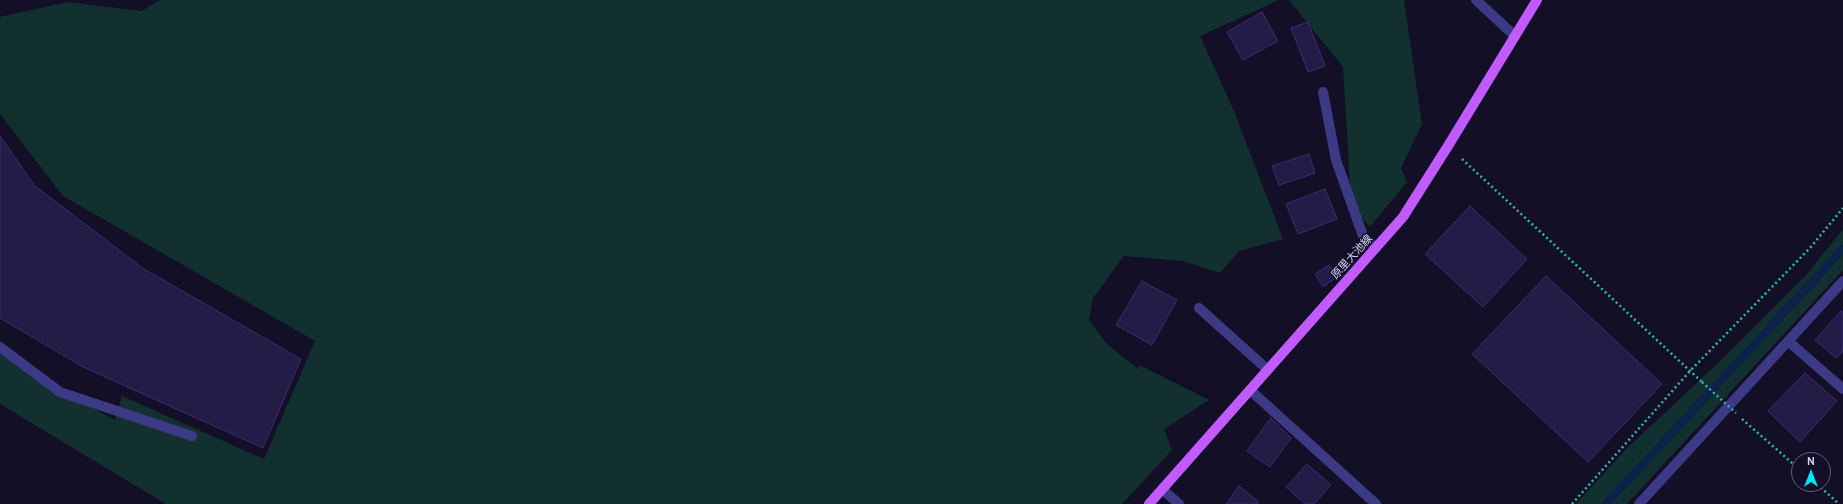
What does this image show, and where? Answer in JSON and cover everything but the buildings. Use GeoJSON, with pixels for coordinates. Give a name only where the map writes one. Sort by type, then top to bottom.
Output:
{"type":"FeatureCollection","features":[{"type":"Feature","properties":{"kind":"main road","name":"原里大池線"},"geometry":{"type":"LineString","coordinates":[[1149,504],[1403,217],[1537,0]]}},
{"type":"Feature","properties":{"kind":"street"},"geometry":{"type":"LineString","coordinates":[[1476,0],[1515,36]]}},
{"type":"Feature","properties":{"kind":"street"},"geometry":{"type":"LineString","coordinates":[[1323,92],[1336,160],[1363,236],[1376,248]]}},
{"type":"Feature","properties":{"kind":"street"},"geometry":{"type":"LineString","coordinates":[[1639,504],[1732,410],[1788,341],[1843,281]]}},
{"type":"Feature","properties":{"kind":"street"},"geometry":{"type":"LineString","coordinates":[[1199,308],[1268,370]]}},
{"type":"Feature","properties":{"kind":"street"},"geometry":{"type":"LineString","coordinates":[[1788,341],[1843,389]]}},
{"type":"Feature","properties":{"kind":"street"},"geometry":{"type":"LineString","coordinates":[[0,346],[60,392],[192,436]]}},
{"type":"Feature","properties":{"kind":"street"},"geometry":{"type":"LineString","coordinates":[[1250,390],[1376,504]]}},
{"type":"Feature","properties":{"kind":"street"},"geometry":{"type":"LineString","coordinates":[[1162,489],[1179,504]]}},
{"type":"Feature","properties":{"kind":"path"},"geometry":{"type":"LineString","coordinates":[[1448,146],[1732,410],[1791,462]]}},
{"type":"Feature","properties":{"kind":"path"},"geometry":{"type":"LineString","coordinates":[[1572,504],[1690,371],[1810,248],[1843,208]]}},
{"type":"Feature","properties":{"kind":"path"},"geometry":{"type":"LineString","coordinates":[[1825,492],[1839,504]]}},
{"type":"Feature","properties":{"kind":"green space"},"geometry":{"type":"Polygon","coordinates":[[[160,0],[1279,0],[1200,36],[1234,111],[1283,239],[1239,251],[1220,273],[1183,261],[1124,256],[1093,298],[1089,320],[1106,343],[1138,369],[1139,365],[1209,400],[1164,429],[1172,450],[1122,504],[166,504],[0,404],[0,347],[52,386],[115,420],[122,396],[264,459],[315,341],[63,196],[0,114],[0,17],[68,2],[142,11],[160,0]]]}},
{"type":"Feature","properties":{"kind":"green space"},"geometry":{"type":"Polygon","coordinates":[[[1289,0],[1404,0],[1422,124],[1401,168],[1407,182],[1370,227],[1356,212],[1350,186],[1343,67],[1289,0]]]}},
{"type":"Feature","properties":{"kind":"green space"},"geometry":{"type":"Polygon","coordinates":[[[1843,229],[1843,270],[1627,504],[1576,504],[1627,448],[1717,364],[1807,274],[1843,229]]]}},
{"type":"Feature","properties":{"kind":"waterway"},"geometry":{"type":"LineString","coordinates":[[1606,504],[1843,249]]}}]}
